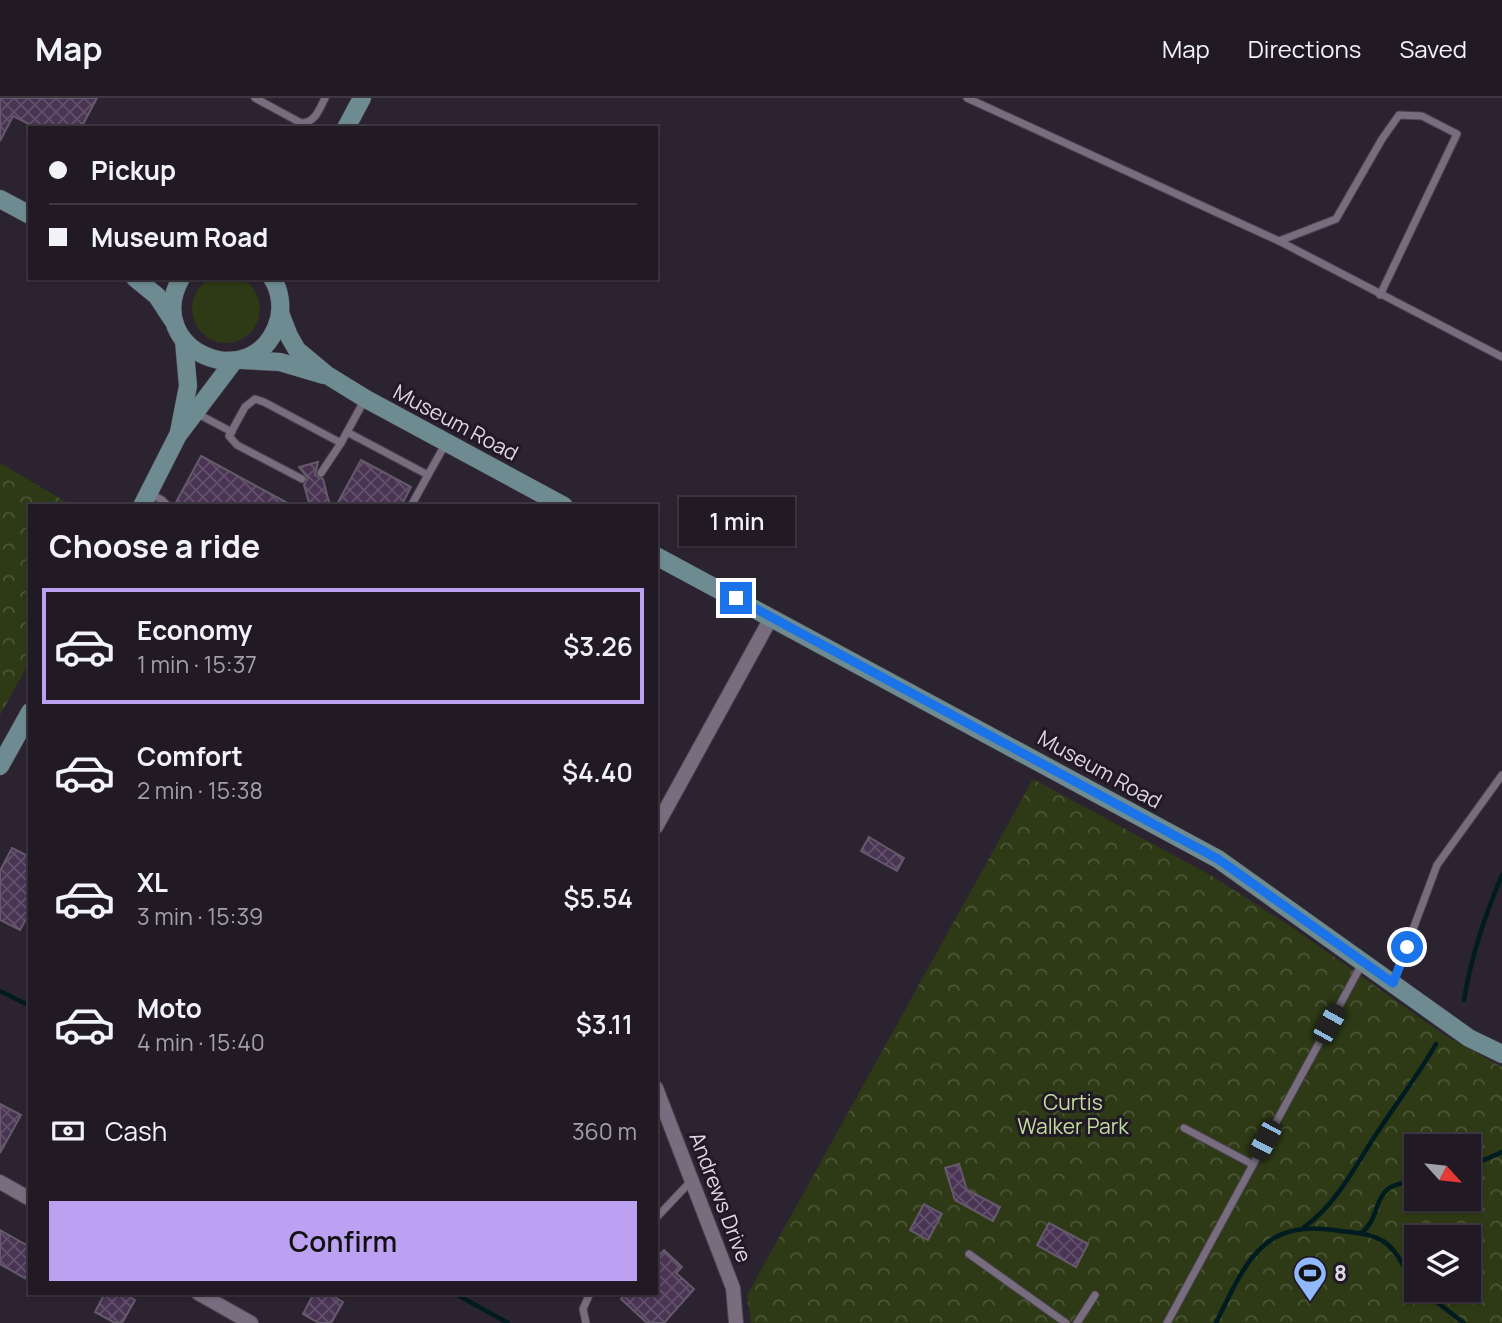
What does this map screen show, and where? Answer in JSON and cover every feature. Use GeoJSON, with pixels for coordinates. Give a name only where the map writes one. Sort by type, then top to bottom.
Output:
{"type":"FeatureCollection","features":[{"type":"Feature","properties":{"kind":"street"},"geometry":{"type":"LineString","coordinates":[[347,126],[362,98]]}},
{"type":"Feature","properties":{"kind":"street"},"geometry":{"type":"LineString","coordinates":[[0,199],[28,214]]}},
{"type":"Feature","properties":{"kind":"street"},"geometry":{"type":"LineString","coordinates":[[138,280],[158,296],[184,341],[188,386],[178,435]]}},
{"type":"Feature","properties":{"kind":"street"},"geometry":{"type":"LineString","coordinates":[[174,322],[174,294],[180,280]]}},
{"type":"Feature","properties":{"kind":"street","name":"Museum Road"},"geometry":{"type":"LineString","coordinates":[[273,280],[289,336],[297,350],[327,375],[366,399],[560,504]]}},
{"type":"Feature","properties":{"kind":"street"},"geometry":{"type":"LineString","coordinates":[[145,499],[178,435],[237,360],[255,353],[268,343],[276,329],[281,280]]}},
{"type":"Feature","properties":{"kind":"street","name":"Museum Road"},"geometry":{"type":"LineString","coordinates":[[184,341],[195,352],[210,359],[225,362],[280,362],[327,375]]}},
{"type":"Feature","properties":{"kind":"street","name":"Museum Road"},"geometry":{"type":"LineString","coordinates":[[658,557],[1218,859],[1469,1038],[1502,1054]]}},
{"type":"Feature","properties":{"kind":"street"},"geometry":{"type":"LineString","coordinates":[[658,823],[771,618]]}},
{"type":"Feature","properties":{"kind":"street"},"geometry":{"type":"LineString","coordinates":[[0,766],[27,723]]}},
{"type":"Feature","properties":{"kind":"street","name":"Andrews Drive"},"geometry":{"type":"LineString","coordinates":[[658,1093],[733,1289],[736,1323]]}},
{"type":"Feature","properties":{"kind":"street"},"geometry":{"type":"LineString","coordinates":[[0,1182],[28,1198]]}},
{"type":"Feature","properties":{"kind":"street"},"geometry":{"type":"LineString","coordinates":[[202,1295],[251,1323]]}},
{"type":"Feature","properties":{"kind":"lane"},"geometry":{"type":"LineString","coordinates":[[255,98],[300,122],[308,122],[315,117],[326,98]]}},
{"type":"Feature","properties":{"kind":"lane"},"geometry":{"type":"LineString","coordinates":[[967,98],[1279,241],[1502,357]]}},
{"type":"Feature","properties":{"kind":"lane"},"geometry":{"type":"LineString","coordinates":[[1279,241],[1336,219],[1382,139],[1399,115],[1422,116],[1457,134],[1380,295]]}},
{"type":"Feature","properties":{"kind":"lane"},"geometry":{"type":"LineString","coordinates":[[302,479],[237,446],[229,436],[245,407],[255,399],[341,443]]}},
{"type":"Feature","properties":{"kind":"lane"},"geometry":{"type":"LineString","coordinates":[[321,473],[366,399]]}},
{"type":"Feature","properties":{"kind":"lane"},"geometry":{"type":"LineString","coordinates":[[196,413],[232,432]]}},
{"type":"Feature","properties":{"kind":"lane"},"geometry":{"type":"LineString","coordinates":[[348,432],[428,475]]}},
{"type":"Feature","properties":{"kind":"lane"},"geometry":{"type":"LineString","coordinates":[[412,504],[446,442]]}},
{"type":"Feature","properties":{"kind":"lane"},"geometry":{"type":"LineString","coordinates":[[145,499],[162,500],[166,504]]}},
{"type":"Feature","properties":{"kind":"lane"},"geometry":{"type":"LineString","coordinates":[[1393,983],[1437,865],[1502,775]]}},
{"type":"Feature","properties":{"kind":"lane"},"geometry":{"type":"LineString","coordinates":[[1167,1323],[1363,962]]}},
{"type":"Feature","properties":{"kind":"lane"},"geometry":{"type":"LineString","coordinates":[[1184,1128],[1252,1164]]}},
{"type":"Feature","properties":{"kind":"lane"},"geometry":{"type":"LineString","coordinates":[[658,1216],[692,1180]]}},
{"type":"Feature","properties":{"kind":"lane"},"geometry":{"type":"LineString","coordinates":[[970,1254],[1066,1323]]}},
{"type":"Feature","properties":{"kind":"lane"},"geometry":{"type":"LineString","coordinates":[[586,1323],[583,1309],[589,1295]]}},
{"type":"Feature","properties":{"kind":"lane"},"geometry":{"type":"LineString","coordinates":[[1077,1323],[1095,1295]]}},
{"type":"Feature","properties":{"kind":"green space"},"geometry":{"type":"Polygon","coordinates":[[[208,280],[244,280],[254,290],[260,302],[258,322],[250,333],[233,343],[213,341],[202,333],[192,316],[194,296],[208,280]]]}},
{"type":"Feature","properties":{"kind":"green space"},"geometry":{"type":"Polygon","coordinates":[[[0,463],[70,504],[28,504],[28,665],[0,715],[0,463]]]}},
{"type":"Feature","properties":{"kind":"green space","name":"Curtis Walker Park"},"geometry":{"type":"Polygon","coordinates":[[[1033,779],[1212,876],[1293,928],[1446,1036],[1502,1067],[1502,1323],[751,1323],[747,1295],[1033,779]]]}},
{"type":"Feature","properties":{"kind":"building"},"geometry":{"type":"Polygon","coordinates":[[[0,98],[97,98],[82,126],[33,126],[13,116],[0,141],[0,98]]]}},
{"type":"Feature","properties":{"kind":"building"},"geometry":{"type":"Polygon","coordinates":[[[201,456],[289,504],[175,504],[201,456]]]}},
{"type":"Feature","properties":{"kind":"building"},"geometry":{"type":"Polygon","coordinates":[[[361,460],[411,487],[402,504],[337,504],[361,460]]]}},
{"type":"Feature","properties":{"kind":"building"},"geometry":{"type":"Polygon","coordinates":[[[318,462],[315,475],[323,479],[329,504],[309,504],[304,485],[308,478],[299,467],[318,462]]]}},
{"type":"Feature","properties":{"kind":"building"},"geometry":{"type":"Polygon","coordinates":[[[869,837],[904,858],[897,871],[861,851],[869,837]]]}},
{"type":"Feature","properties":{"kind":"building"},"geometry":{"type":"Polygon","coordinates":[[[12,848],[28,856],[28,916],[20,930],[0,920],[0,871],[12,848]]]}},
{"type":"Feature","properties":{"kind":"building"},"geometry":{"type":"Polygon","coordinates":[[[0,1104],[21,1115],[0,1153],[0,1104]]]}},
{"type":"Feature","properties":{"kind":"building"},"geometry":{"type":"Polygon","coordinates":[[[959,1164],[967,1190],[1000,1207],[993,1221],[955,1200],[945,1168],[959,1164]]]}},
{"type":"Feature","properties":{"kind":"building"},"geometry":{"type":"Polygon","coordinates":[[[924,1204],[942,1214],[928,1240],[910,1230],[924,1204]]]}},
{"type":"Feature","properties":{"kind":"building"},"geometry":{"type":"Polygon","coordinates":[[[1049,1223],[1088,1244],[1076,1267],[1037,1245],[1049,1223]]]}},
{"type":"Feature","properties":{"kind":"building"},"geometry":{"type":"Polygon","coordinates":[[[0,1230],[28,1246],[28,1280],[0,1264],[0,1230]]]}},
{"type":"Feature","properties":{"kind":"building"},"geometry":{"type":"Polygon","coordinates":[[[664,1250],[682,1267],[676,1273],[694,1289],[664,1323],[647,1323],[621,1299],[624,1295],[658,1295],[658,1257],[664,1250]]]}},
{"type":"Feature","properties":{"kind":"building"},"geometry":{"type":"Polygon","coordinates":[[[104,1295],[126,1295],[135,1300],[122,1323],[115,1323],[95,1312],[104,1295]]]}},
{"type":"Feature","properties":{"kind":"building"},"geometry":{"type":"Polygon","coordinates":[[[313,1295],[331,1295],[343,1302],[331,1323],[319,1323],[303,1314],[313,1295]]]}},
{"type":"Feature","properties":{"kind":"waterway"},"geometry":{"type":"LineString","coordinates":[[1464,1000],[1479,936],[1502,875]]}},
{"type":"Feature","properties":{"kind":"waterway"},"geometry":{"type":"LineString","coordinates":[[0,991],[28,1005]]}},
{"type":"Feature","properties":{"kind":"waterway"},"geometry":{"type":"LineString","coordinates":[[1304,1227],[1327,1207],[1346,1182],[1436,1044]]}},
{"type":"Feature","properties":{"kind":"waterway"},"geometry":{"type":"LineString","coordinates":[[1481,1161],[1502,1152]]}},
{"type":"Feature","properties":{"kind":"waterway"},"geometry":{"type":"LineString","coordinates":[[1361,1233],[1373,1218],[1383,1194],[1404,1183]]}},
{"type":"Feature","properties":{"kind":"waterway"},"geometry":{"type":"LineString","coordinates":[[1216,1323],[1248,1263],[1260,1249],[1275,1238],[1292,1231],[1314,1228],[1378,1238],[1393,1250],[1404,1266]]}},
{"type":"Feature","properties":{"kind":"waterway"},"geometry":{"type":"LineString","coordinates":[[458,1295],[508,1323]]}},
{"type":"Feature","properties":{"kind":"waterway"},"geometry":{"type":"LineString","coordinates":[[1437,1302],[1464,1323]]}},
{"type":"Feature","properties":{"kind":"place","name":"8"},"geometry":{"type":"Point","coordinates":[1310,1303]}},
{"type":"Feature","properties":{"kind":"route"},"geometry":{"type":"LineString","coordinates":[[736,598],[1218,859],[1393,983],[1407,947]]}}]}
